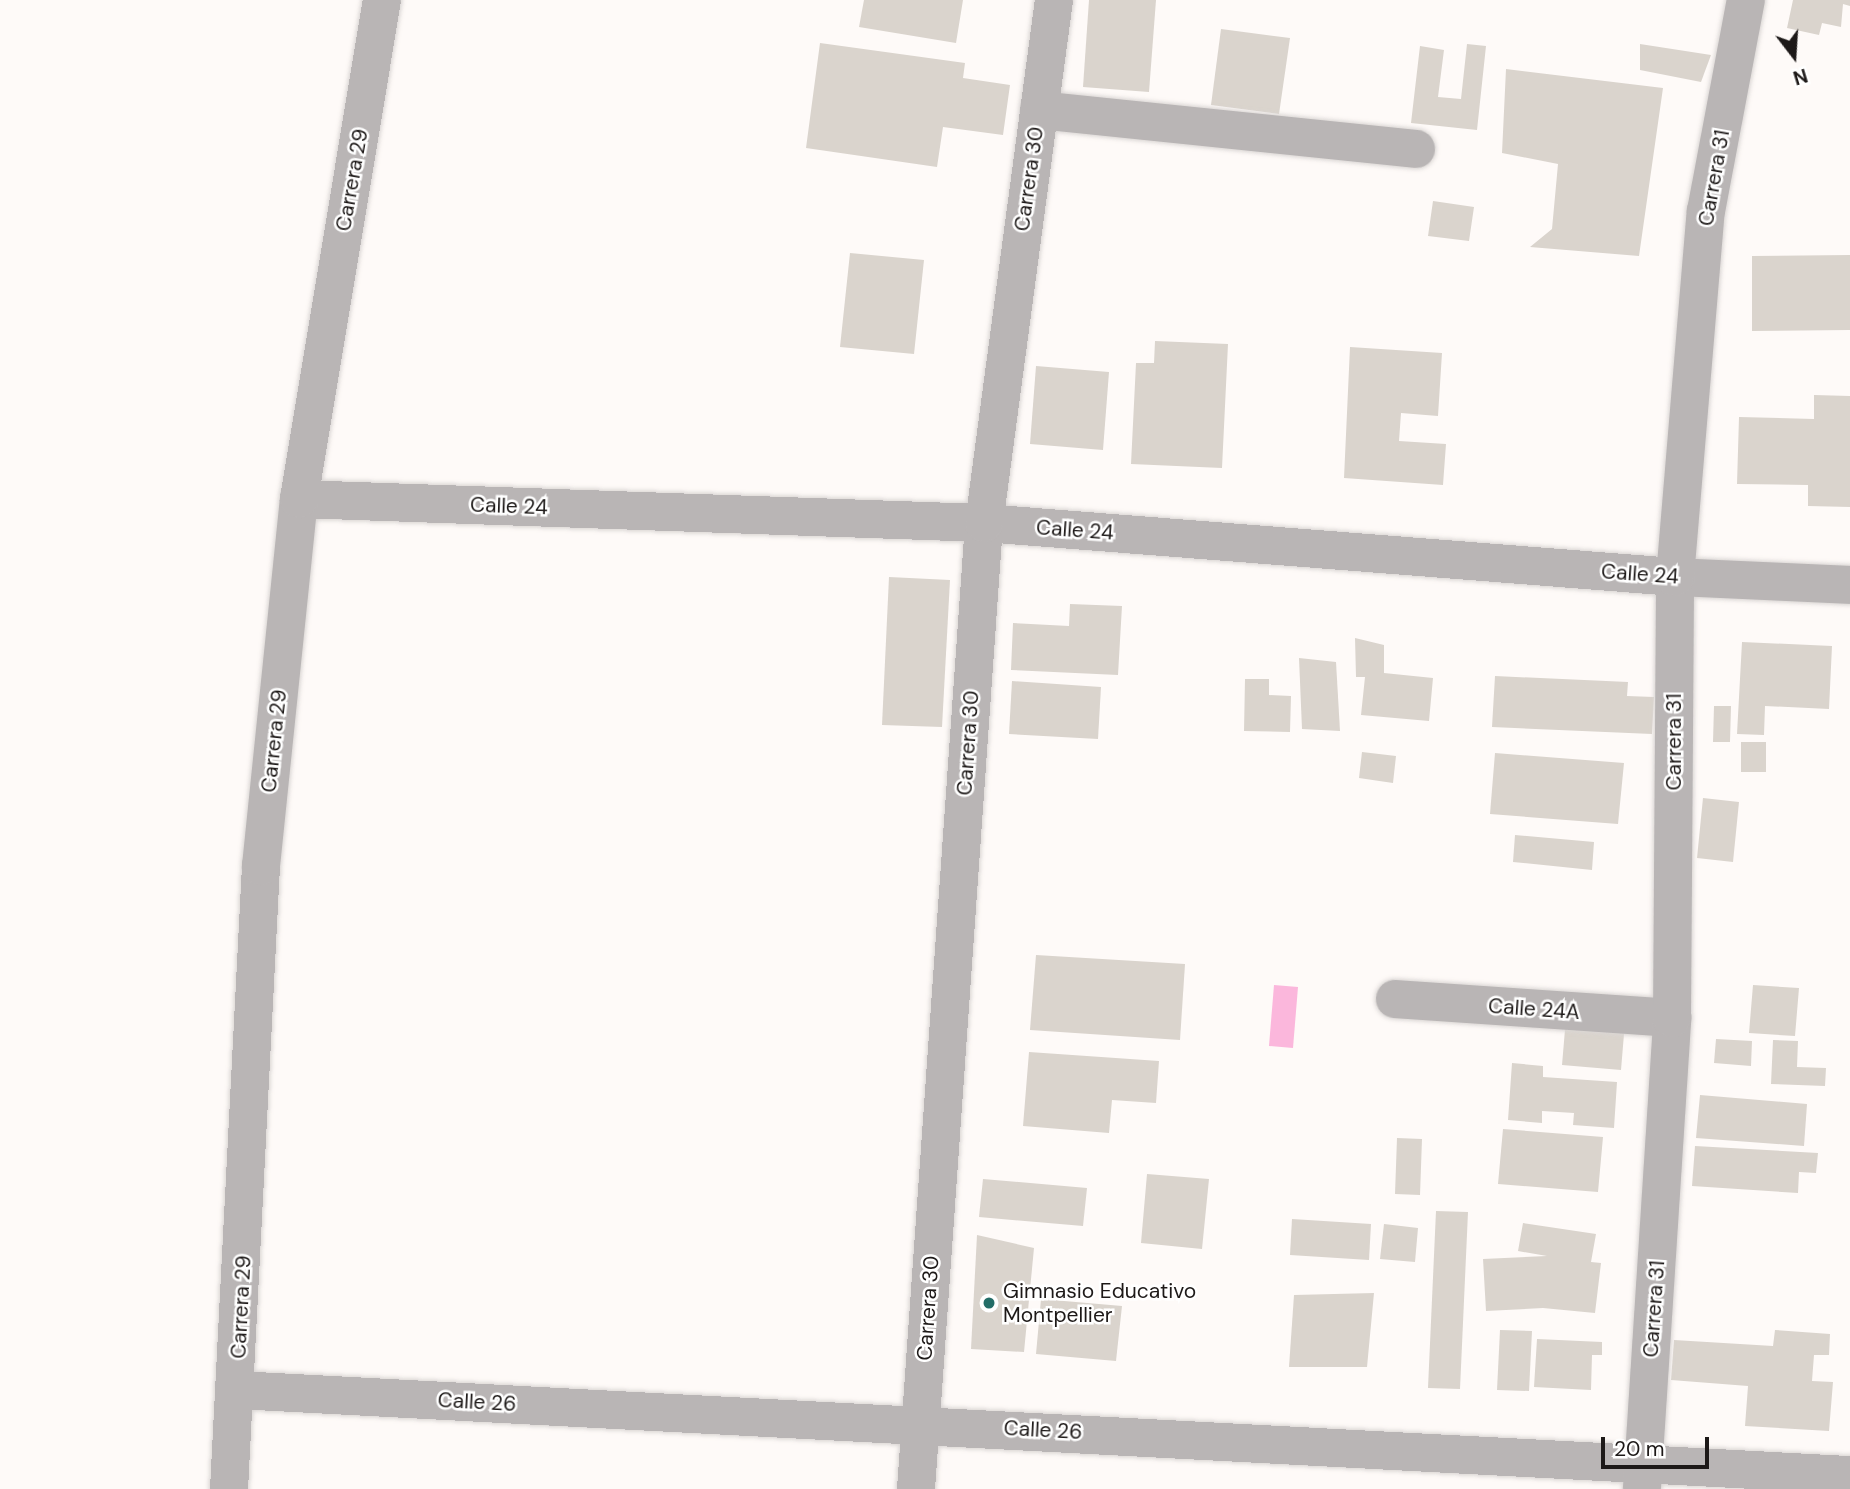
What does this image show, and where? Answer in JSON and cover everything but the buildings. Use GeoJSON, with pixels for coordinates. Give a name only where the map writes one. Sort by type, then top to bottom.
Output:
{"type":"FeatureCollection","features":[{"type":"Feature","properties":{"kind":"street","name":"Carrera 29"},"geometry":{"type":"LineString","coordinates":[[229,1489],[237,1390],[261,866],[299,499],[383,0]]}},
{"type":"Feature","properties":{"kind":"street","name":"Carrera 30"},"geometry":{"type":"LineString","coordinates":[[916,1489],[984,523],[1054,0]]}},
{"type":"Feature","properties":{"kind":"street","name":"Carrera 31"},"geometry":{"type":"LineString","coordinates":[[1643,1476],[1672,1018],[1675,577],[1706,211],[1746,0]]}},
{"type":"Feature","properties":{"kind":"street"},"geometry":{"type":"LineString","coordinates":[[1039,110],[1416,149]]}},
{"type":"Feature","properties":{"kind":"street","name":"Calle 24"},"geometry":{"type":"LineString","coordinates":[[299,499],[984,523],[1675,577],[1850,585]]}},
{"type":"Feature","properties":{"kind":"street","name":"Calle 24A"},"geometry":{"type":"LineString","coordinates":[[1395,999],[1672,1018]]}},
{"type":"Feature","properties":{"kind":"street","name":"Calle 26"},"geometry":{"type":"LineString","coordinates":[[237,1390],[919,1424],[1643,1476],[1850,1475]]}},
{"type":"Feature","properties":{"kind":"shaded area"},"geometry":{"type":"Polygon","coordinates":[[[1274,985],[1298,987],[1293,1048],[1269,1046],[1274,985]]]}},
{"type":"Feature","properties":{"kind":"place","name":"Gimnasio Educativo Montpellier"},"geometry":{"type":"Point","coordinates":[989,1303]}}]}
